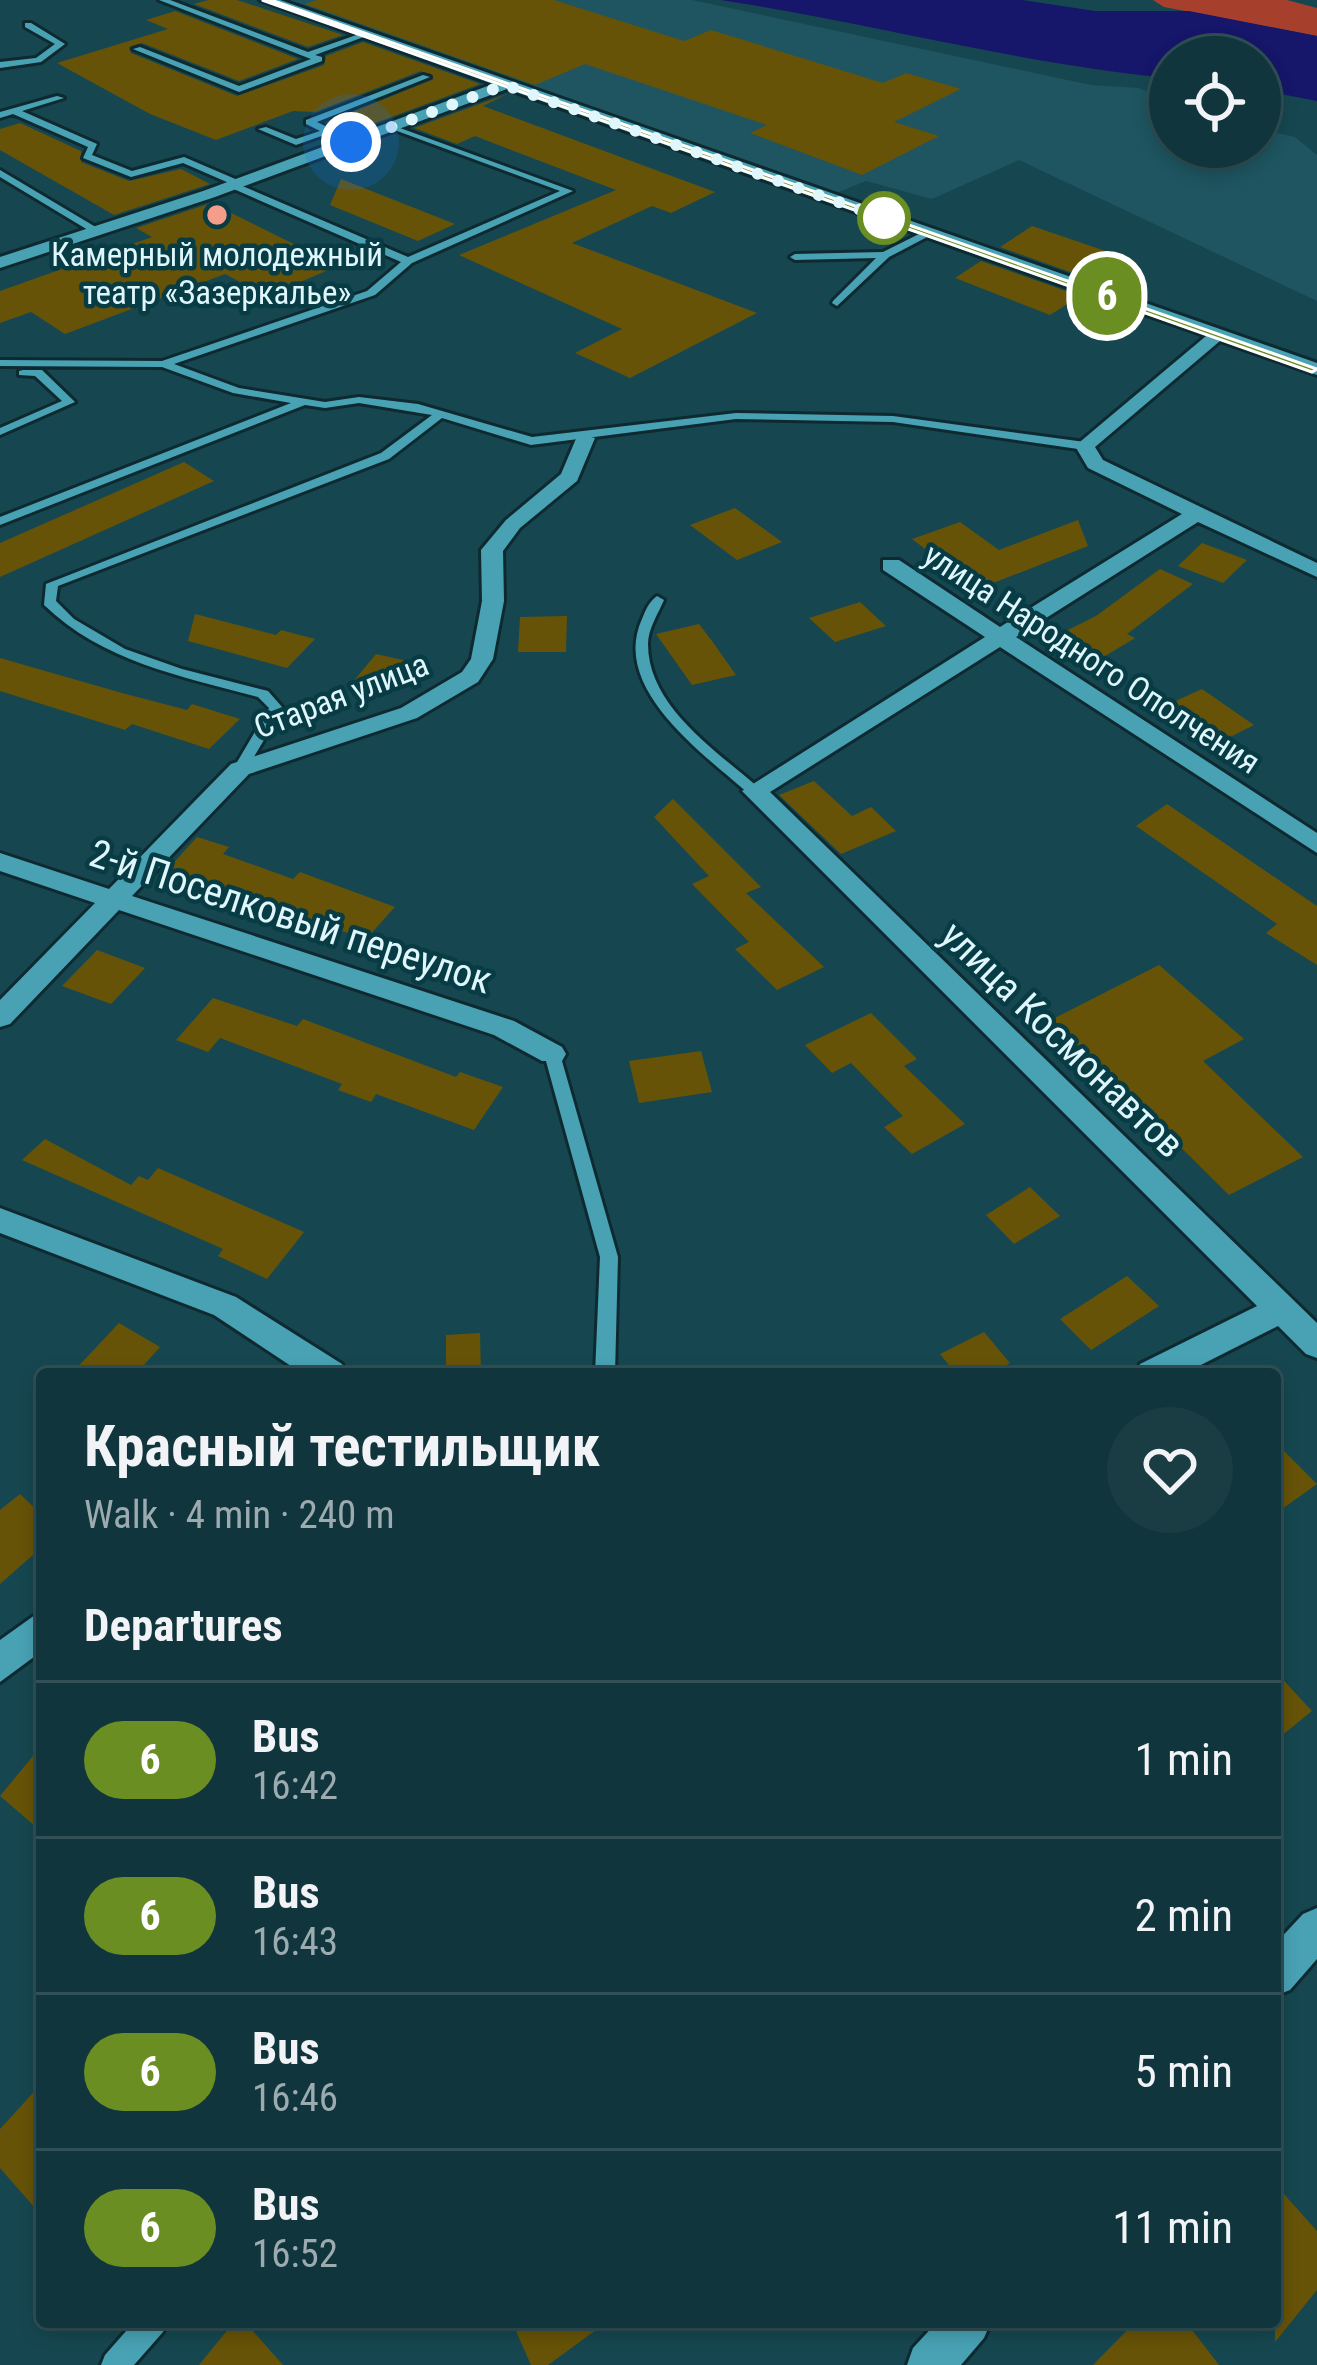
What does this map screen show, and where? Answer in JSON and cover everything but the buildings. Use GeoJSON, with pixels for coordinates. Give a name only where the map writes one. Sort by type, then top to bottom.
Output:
{"type":"FeatureCollection","features":[{"type":"Feature","properties":{"kind":"street"},"geometry":{"type":"LineString","coordinates":[[267,0],[1314,366]]}},
{"type":"Feature","properties":{"kind":"street"},"geometry":{"type":"LineString","coordinates":[[0,263],[505,85]]}},
{"type":"Feature","properties":{"kind":"street"},"geometry":{"type":"LineString","coordinates":[[1217,335],[1085,446],[1095,464],[1201,511],[1317,571]]}},
{"type":"Feature","properties":{"kind":"street","name":"Старая улица"},"geometry":{"type":"LineString","coordinates":[[240,769],[409,712],[470,677],[482,659],[493,601],[492,550],[512,524],[570,477],[585,438]]}},
{"type":"Feature","properties":{"kind":"street"},"geometry":{"type":"LineString","coordinates":[[754,790],[1201,511]]}},
{"type":"Feature","properties":{"kind":"street","name":"улица Народного Ополчения"},"geometry":{"type":"LineString","coordinates":[[891,565],[1317,845]]}},
{"type":"Feature","properties":{"kind":"street"},"geometry":{"type":"LineString","coordinates":[[0,1017],[112,896],[240,769]]}},
{"type":"Feature","properties":{"kind":"street","name":"улица Космонавтов"},"geometry":{"type":"LineString","coordinates":[[754,790],[1317,1344]]}},
{"type":"Feature","properties":{"kind":"street","name":"2-й Поселковый переулок"},"geometry":{"type":"LineString","coordinates":[[0,862],[504,1028],[552,1054]]}},
{"type":"Feature","properties":{"kind":"street"},"geometry":{"type":"LineString","coordinates":[[0,1220],[225,1306],[321,1368]]}},
{"type":"Feature","properties":{"kind":"street"},"geometry":{"type":"LineString","coordinates":[[1164,1368],[1282,1309]]}},
{"type":"Feature","properties":{"kind":"street"},"geometry":{"type":"LineString","coordinates":[[0,1664],[36,1632]]}},
{"type":"Feature","properties":{"kind":"street"},"geometry":{"type":"LineString","coordinates":[[1281,1969],[1317,1928]]}},
{"type":"Feature","properties":{"kind":"street"},"geometry":{"type":"LineString","coordinates":[[930,2365],[963,2328]]}},
{"type":"Feature","properties":{"kind":"lane"},"geometry":{"type":"LineString","coordinates":[[137,49],[239,89],[311,64],[320,56],[164,0]]}},
{"type":"Feature","properties":{"kind":"lane"},"geometry":{"type":"LineString","coordinates":[[0,65],[38,60],[61,44],[28,25]]}},
{"type":"Feature","properties":{"kind":"lane"},"geometry":{"type":"LineString","coordinates":[[312,53],[365,35]]}},
{"type":"Feature","properties":{"kind":"lane"},"geometry":{"type":"LineString","coordinates":[[351,142],[309,122],[425,77]]}},
{"type":"Feature","properties":{"kind":"lane"},"geometry":{"type":"LineString","coordinates":[[0,115],[60,98]]}},
{"type":"Feature","properties":{"kind":"lane"},"geometry":{"type":"LineString","coordinates":[[14,111],[94,146],[86,156],[131,174],[184,160],[407,261]]}},
{"type":"Feature","properties":{"kind":"lane"},"geometry":{"type":"LineString","coordinates":[[1,363],[164,364],[370,293],[407,261],[568,191],[392,126]]}},
{"type":"Feature","properties":{"kind":"lane"},"geometry":{"type":"LineString","coordinates":[[263,129],[296,142],[325,133]]}},
{"type":"Feature","properties":{"kind":"lane"},"geometry":{"type":"LineString","coordinates":[[0,173],[97,231]]}},
{"type":"Feature","properties":{"kind":"lane"},"geometry":{"type":"LineString","coordinates":[[837,303],[884,255],[927,233]]}},
{"type":"Feature","properties":{"kind":"lane"},"geometry":{"type":"LineString","coordinates":[[795,257],[884,255]]}},
{"type":"Feature","properties":{"kind":"lane"},"geometry":{"type":"LineString","coordinates":[[0,432],[69,402],[38,372],[18,373],[1,363]]}},
{"type":"Feature","properties":{"kind":"lane"},"geometry":{"type":"LineString","coordinates":[[164,364],[237,391],[304,402],[359,400],[441,413],[531,441],[585,438],[669,422],[759,417],[893,419],[1085,446]]}},
{"type":"Feature","properties":{"kind":"lane"},"geometry":{"type":"LineString","coordinates":[[0,521],[304,402]]}},
{"type":"Feature","properties":{"kind":"lane"},"geometry":{"type":"LineString","coordinates":[[240,769],[277,708],[263,694],[128,655],[66,622],[49,602],[52,584],[385,456],[418,436],[441,413]]}},
{"type":"Feature","properties":{"kind":"lane"},"geometry":{"type":"LineString","coordinates":[[657,600],[640,640],[655,689],[665,708],[754,790]]}},
{"type":"Feature","properties":{"kind":"lane"},"geometry":{"type":"LineString","coordinates":[[552,1054],[609,1257],[605,1368]]}},
{"type":"Feature","properties":{"kind":"lane"},"geometry":{"type":"LineString","coordinates":[[116,2365],[148,2328]]}},
{"type":"Feature","properties":{"kind":"shaded area"},"geometry":{"type":"Polygon","coordinates":[[[290,0],[692,0],[1091,85],[1139,88],[1149,92],[1149,168],[1281,168],[1281,134],[1295,137],[1317,155],[1317,301],[1019,160],[932,199],[866,181],[836,193],[290,0]]]}},
{"type":"Feature","properties":{"kind":"shaded area"},"geometry":{"type":"Polygon","coordinates":[[[721,0],[1022,0],[1095,11],[1189,11],[1317,36],[1317,101],[1281,94],[1281,36],[1149,36],[1149,76],[721,0]]]}},
{"type":"Feature","properties":{"kind":"shaded area"},"geometry":{"type":"Polygon","coordinates":[[[1153,0],[1287,0],[1317,8],[1317,36],[1164,7],[1153,0]]]}},
{"type":"Feature","properties":{"kind":"bus line","name":"6"},"geometry":{"type":"LineString","coordinates":[[267,0],[1317,369]]}},
{"type":"Feature","properties":{"kind":"place","name":"Камерный молодежный театр «Зазеркалье»"},"geometry":{"type":"Point","coordinates":[217,215]}},
{"type":"Feature","properties":{"kind":"route"},"geometry":{"type":"LineString","coordinates":[[351,142],[505,85],[884,218]]}}]}
